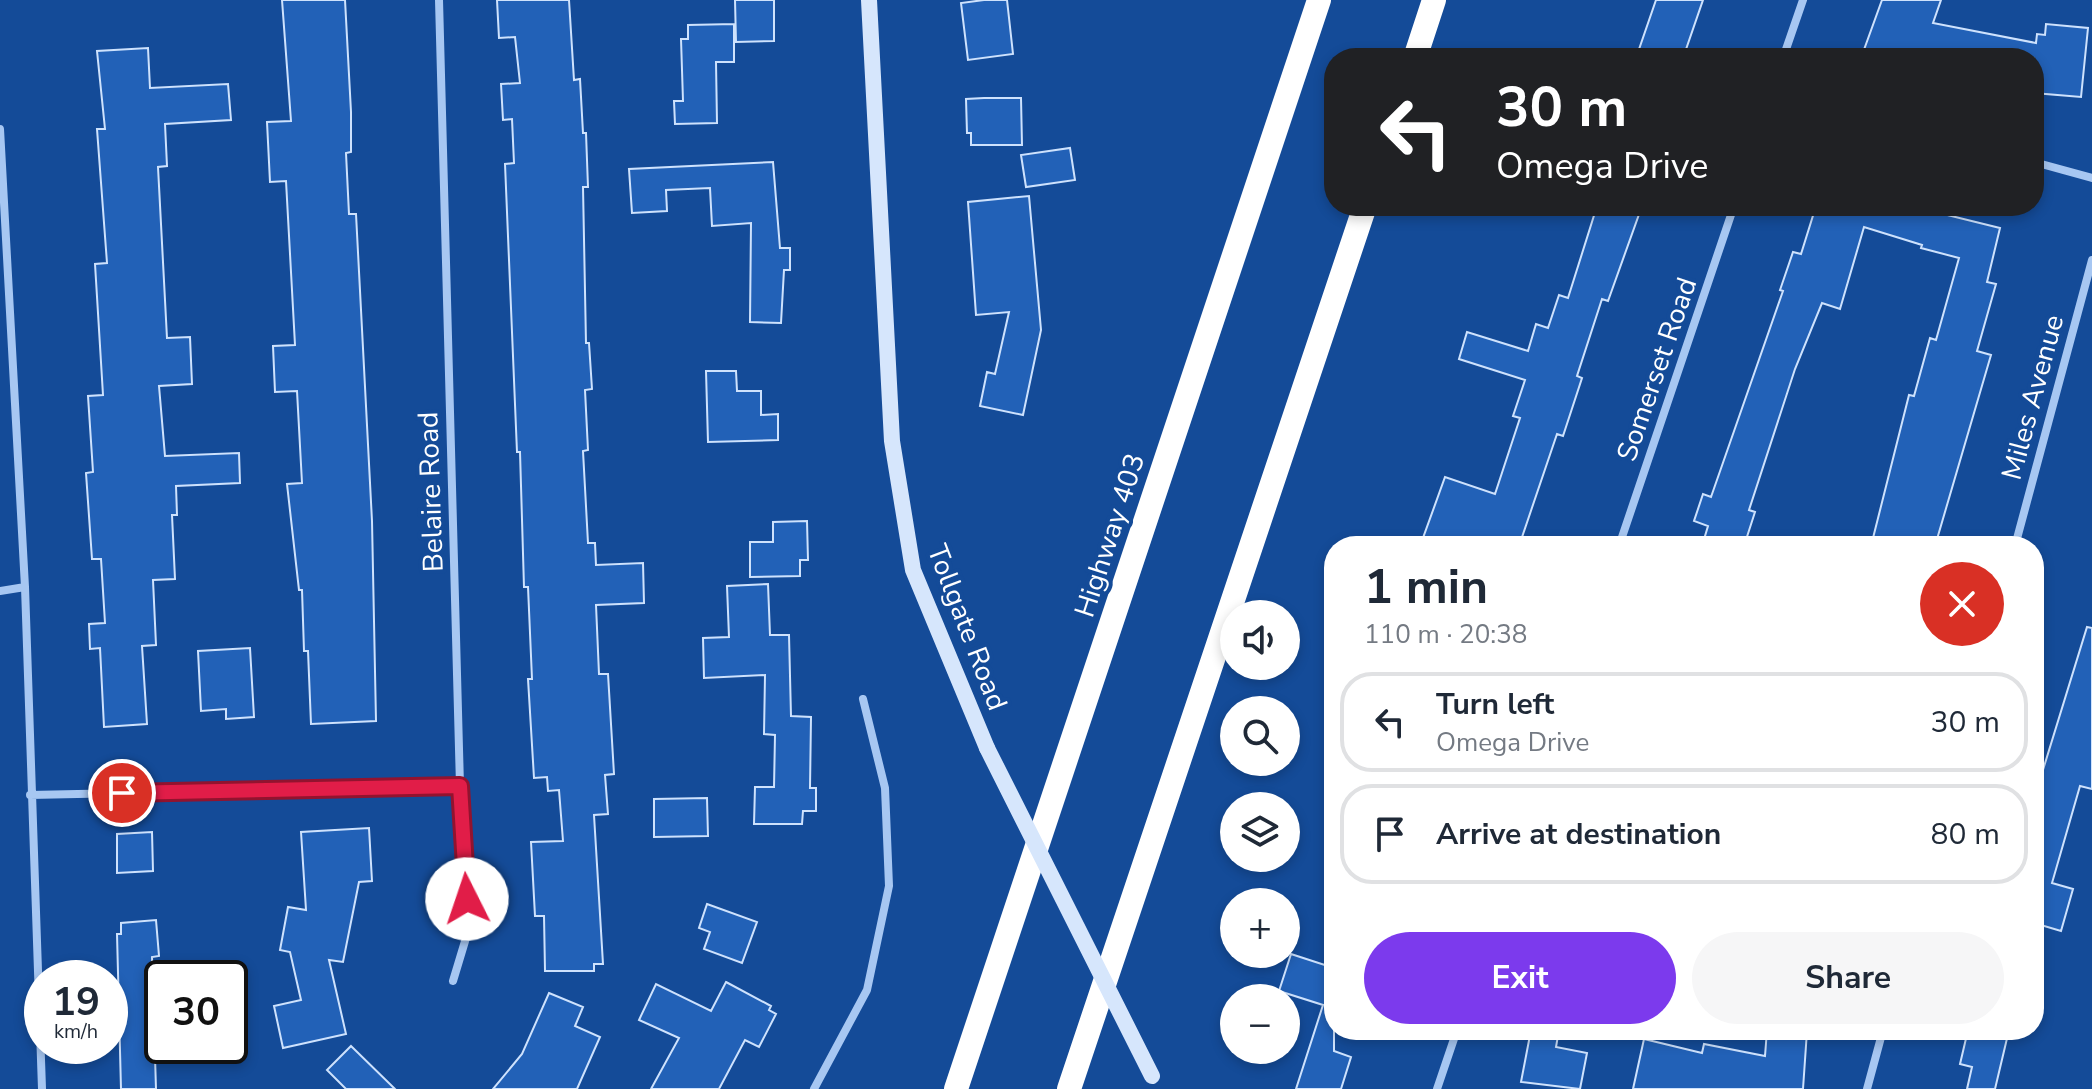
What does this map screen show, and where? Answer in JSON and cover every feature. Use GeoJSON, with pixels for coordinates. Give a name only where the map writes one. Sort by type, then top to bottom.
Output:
{"type":"FeatureCollection","features":[{"type":"Feature","properties":{"kind":"highway","name":"Highway 403"},"geometry":{"type":"LineString","coordinates":[[956,1089],[1319,0]]}},
{"type":"Feature","properties":{"kind":"highway"},"geometry":{"type":"LineString","coordinates":[[1418,48],[1434,0]]}},
{"type":"Feature","properties":{"kind":"highway"},"geometry":{"type":"LineString","coordinates":[[1069,1089],[1362,216]]}},
{"type":"Feature","properties":{"kind":"main road","name":"Tollgate Road"},"geometry":{"type":"LineString","coordinates":[[869,0],[894,455],[913,570],[987,748],[1155,1083]]}},
{"type":"Feature","properties":{"kind":"street","name":"Belaire Road"},"geometry":{"type":"LineString","coordinates":[[439,0],[460,786],[469,928],[453,981]]}},
{"type":"Feature","properties":{"kind":"street"},"geometry":{"type":"LineString","coordinates":[[1786,48],[1803,0]]}},
{"type":"Feature","properties":{"kind":"street"},"geometry":{"type":"LineString","coordinates":[[0,129],[25,587],[42,1089]]}},
{"type":"Feature","properties":{"kind":"street"},"geometry":{"type":"LineString","coordinates":[[2044,165],[2092,178]]}},
{"type":"Feature","properties":{"kind":"street","name":"Somerset Road"},"geometry":{"type":"LineString","coordinates":[[1622,536],[1731,216]]}},
{"type":"Feature","properties":{"kind":"street","name":"Miles Avenue"},"geometry":{"type":"LineString","coordinates":[[2018,536],[2092,260]]}},
{"type":"Feature","properties":{"kind":"street"},"geometry":{"type":"LineString","coordinates":[[0,591],[25,587]]}},
{"type":"Feature","properties":{"kind":"street"},"geometry":{"type":"LineString","coordinates":[[814,1089],[867,990],[889,886],[885,788],[863,699]]}},
{"type":"Feature","properties":{"kind":"street"},"geometry":{"type":"LineString","coordinates":[[30,795],[460,786]]}},
{"type":"Feature","properties":{"kind":"street"},"geometry":{"type":"LineString","coordinates":[[1437,1089],[1454,1040]]}},
{"type":"Feature","properties":{"kind":"street"},"geometry":{"type":"LineString","coordinates":[[1867,1089],[1880,1040]]}},
{"type":"Feature","properties":{"kind":"building"},"geometry":{"type":"Polygon","coordinates":[[[282,0],[345,0],[351,112],[351,152],[346,153],[349,214],[356,214],[372,521],[376,721],[311,724],[302,590],[299,590],[287,484],[302,483],[297,391],[275,392],[273,346],[295,345],[286,181],[270,182],[267,122],[291,121],[282,0]]]}},
{"type":"Feature","properties":{"kind":"building"},"geometry":{"type":"Polygon","coordinates":[[[497,0],[569,0],[574,80],[580,79],[583,133],[586,133],[588,187],[583,187],[586,343],[589,343],[592,389],[585,390],[588,450],[583,451],[588,543],[595,543],[596,565],[643,563],[644,603],[596,605],[599,674],[608,674],[614,774],[605,775],[608,814],[594,815],[603,964],[594,964],[594,971],[545,971],[544,916],[535,916],[531,842],[563,841],[559,790],[548,791],[547,777],[534,778],[528,679],[532,679],[528,587],[524,587],[505,164],[514,163],[512,119],[503,120],[501,84],[520,83],[515,37],[499,38],[497,0]]]}},
{"type":"Feature","properties":{"kind":"building"},"geometry":{"type":"Polygon","coordinates":[[[735,0],[774,0],[774,41],[736,42],[735,0]]]}},
{"type":"Feature","properties":{"kind":"building"},"geometry":{"type":"Polygon","coordinates":[[[1007,0],[1013,54],[968,60],[961,3],[1007,0]]]}},
{"type":"Feature","properties":{"kind":"building"},"geometry":{"type":"Polygon","coordinates":[[[1656,0],[1703,0],[1686,48],[1639,48],[1656,0]]]}},
{"type":"Feature","properties":{"kind":"building"},"geometry":{"type":"Polygon","coordinates":[[[1882,0],[1941,0],[1933,23],[2036,43],[2037,34],[2045,35],[2046,24],[2088,28],[2081,97],[2044,94],[2044,48],[1865,48],[1882,0]]]}},
{"type":"Feature","properties":{"kind":"building"},"geometry":{"type":"Polygon","coordinates":[[[734,24],[734,62],[716,62],[717,123],[675,124],[674,101],[683,101],[681,39],[688,39],[688,25],[734,24]]]}},
{"type":"Feature","properties":{"kind":"building"},"geometry":{"type":"Polygon","coordinates":[[[148,48],[150,88],[228,84],[231,120],[165,124],[167,166],[158,167],[167,338],[190,337],[192,384],[159,386],[165,456],[239,453],[240,483],[176,486],[177,515],[172,515],[175,579],[153,580],[156,645],[142,646],[147,724],[104,727],[100,648],[90,649],[89,624],[105,623],[101,559],[92,559],[86,473],[93,472],[88,396],[103,395],[95,264],[107,263],[97,129],[105,129],[97,51],[148,48]]]}},
{"type":"Feature","properties":{"kind":"building"},"geometry":{"type":"Polygon","coordinates":[[[1021,98],[1022,145],[971,145],[971,133],[967,133],[966,99],[1021,98]]]}},
{"type":"Feature","properties":{"kind":"building"},"geometry":{"type":"Polygon","coordinates":[[[1070,148],[1075,180],[1026,187],[1021,155],[1070,148]]]}},
{"type":"Feature","properties":{"kind":"building"},"geometry":{"type":"Polygon","coordinates":[[[773,162],[780,248],[790,248],[790,270],[784,270],[781,323],[750,322],[751,223],[712,226],[710,188],[666,190],[667,211],[632,213],[629,169],[773,162]]]}},
{"type":"Feature","properties":{"kind":"building"},"geometry":{"type":"Polygon","coordinates":[[[1029,196],[1041,330],[1023,415],[980,406],[987,372],[995,374],[1009,312],[976,315],[968,202],[1029,196]]]}},
{"type":"Feature","properties":{"kind":"building"},"geometry":{"type":"Polygon","coordinates":[[[1594,216],[1638,216],[1608,301],[1602,299],[1577,376],[1582,378],[1563,436],[1557,434],[1522,536],[1424,536],[1445,477],[1495,494],[1520,418],[1513,416],[1525,380],[1459,359],[1467,332],[1528,351],[1536,324],[1548,328],[1559,295],[1568,298],[1594,216]]]}},
{"type":"Feature","properties":{"kind":"building"},"geometry":{"type":"Polygon","coordinates":[[[1813,216],[1951,216],[2000,228],[1987,282],[1996,284],[1977,351],[1991,355],[1938,536],[1874,536],[1909,395],[1914,396],[1930,338],[1936,340],[1959,258],[1864,227],[1840,309],[1822,303],[1795,369],[1749,510],[1755,512],[1747,536],[1705,536],[1708,526],[1694,521],[1703,494],[1711,497],[1783,291],[1780,290],[1793,252],[1801,254],[1813,216]]]}},
{"type":"Feature","properties":{"kind":"building"},"geometry":{"type":"Polygon","coordinates":[[[706,371],[736,371],[737,391],[761,391],[761,415],[778,414],[778,440],[708,442],[706,371]]]}},
{"type":"Feature","properties":{"kind":"building"},"geometry":{"type":"Polygon","coordinates":[[[807,521],[808,560],[800,560],[800,576],[750,577],[750,542],[773,542],[773,522],[807,521]]]}},
{"type":"Feature","properties":{"kind":"building"},"geometry":{"type":"Polygon","coordinates":[[[768,584],[770,635],[789,635],[791,716],[811,717],[810,788],[816,788],[816,811],[803,811],[802,824],[754,824],[755,787],[774,787],[775,735],[764,734],[765,675],[704,678],[703,638],[729,637],[727,586],[768,584]]]}},
{"type":"Feature","properties":{"kind":"building"},"geometry":{"type":"Polygon","coordinates":[[[2087,627],[2092,628],[2092,789],[2080,786],[2052,883],[2073,889],[2061,931],[2044,926],[2044,767],[2087,627]]]}},
{"type":"Feature","properties":{"kind":"building"},"geometry":{"type":"Polygon","coordinates":[[[250,648],[254,717],[226,719],[226,709],[201,711],[198,651],[250,648]]]}},
{"type":"Feature","properties":{"kind":"building"},"geometry":{"type":"Polygon","coordinates":[[[707,798],[708,836],[654,837],[654,799],[707,798]]]}},
{"type":"Feature","properties":{"kind":"building"},"geometry":{"type":"Polygon","coordinates":[[[369,828],[372,881],[359,882],[343,962],[329,960],[346,1034],[283,1048],[274,1006],[301,1000],[290,952],[280,950],[288,907],[306,910],[301,832],[369,828]]]}},
{"type":"Feature","properties":{"kind":"building"},"geometry":{"type":"Polygon","coordinates":[[[152,832],[153,871],[117,873],[117,834],[152,832]]]}},
{"type":"Feature","properties":{"kind":"building"},"geometry":{"type":"Polygon","coordinates":[[[707,904],[757,922],[742,963],[704,949],[710,932],[699,928],[707,904]]]}},
{"type":"Feature","properties":{"kind":"building"},"geometry":{"type":"Polygon","coordinates":[[[156,920],[159,956],[144,960],[144,1064],[155,1064],[156,1089],[121,1089],[120,1064],[128,1064],[128,960],[118,960],[117,934],[121,934],[121,923],[156,920]]]}},
{"type":"Feature","properties":{"kind":"building"},"geometry":{"type":"Polygon","coordinates":[[[1300,957],[1324,965],[1324,1040],[1334,1040],[1334,1051],[1351,1057],[1341,1089],[1296,1089],[1323,1005],[1300,998],[1300,984],[1281,984],[1286,968],[1300,968],[1300,957]]]}},
{"type":"Feature","properties":{"kind":"building"},"geometry":{"type":"Polygon","coordinates":[[[726,982],[771,1006],[769,1010],[776,1014],[759,1047],[745,1040],[719,1089],[651,1089],[679,1038],[639,1020],[656,984],[711,1011],[726,982]]]}},
{"type":"Feature","properties":{"kind":"building"},"geometry":{"type":"Polygon","coordinates":[[[549,993],[583,1007],[575,1026],[600,1037],[577,1089],[493,1089],[522,1054],[549,993]]]}},
{"type":"Feature","properties":{"kind":"building"},"geometry":{"type":"Polygon","coordinates":[[[1529,1040],[1557,1040],[1556,1047],[1587,1053],[1580,1089],[1521,1082],[1529,1040]]]}},
{"type":"Feature","properties":{"kind":"building"},"geometry":{"type":"Polygon","coordinates":[[[1644,1040],[1702,1053],[1704,1044],[1765,1056],[1766,1040],[1806,1040],[1803,1089],[1633,1089],[1644,1040]]]}},
{"type":"Feature","properties":{"kind":"building"},"geometry":{"type":"Polygon","coordinates":[[[1966,1040],[2007,1040],[1995,1089],[1967,1089],[1972,1067],[1960,1064],[1966,1040]]]}},
{"type":"Feature","properties":{"kind":"building"},"geometry":{"type":"Polygon","coordinates":[[[351,1046],[395,1089],[346,1089],[327,1070],[351,1046]]]}},
{"type":"Feature","properties":{"kind":"route"},"geometry":{"type":"LineString","coordinates":[[122,793],[460,786],[467,899]]}}]}
